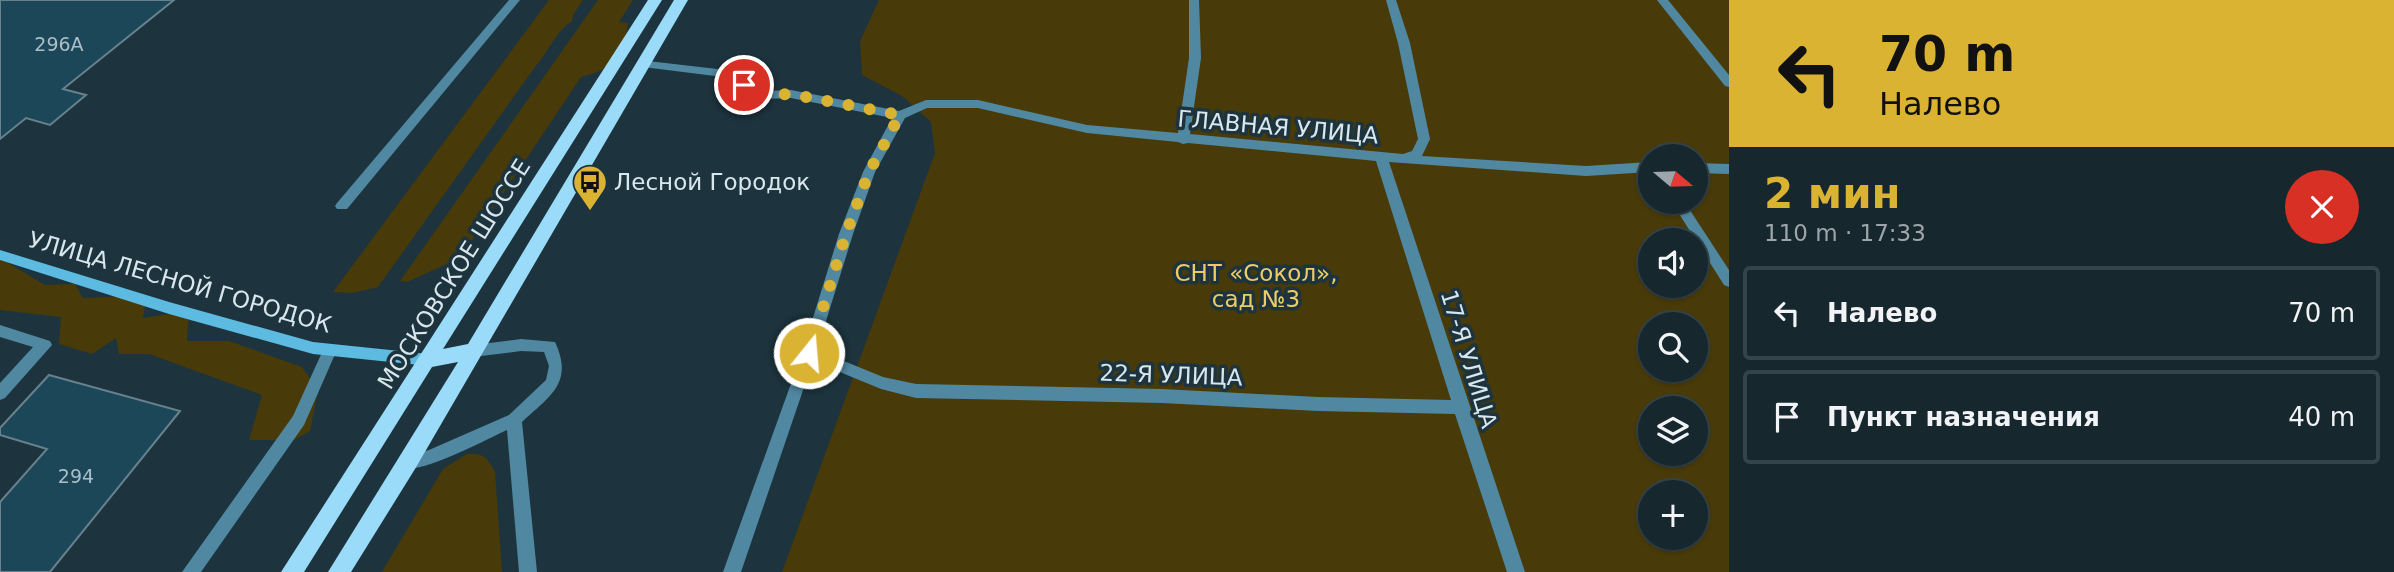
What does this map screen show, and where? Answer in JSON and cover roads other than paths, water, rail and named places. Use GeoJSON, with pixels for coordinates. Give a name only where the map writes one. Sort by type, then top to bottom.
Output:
{"type":"FeatureCollection","features":[{"type":"Feature","properties":{"kind":"main road","name":"МОСКОВСКОЕ ШОССЕ"},"geometry":{"type":"LineString","coordinates":[[292,572],[655,0]]}},
{"type":"Feature","properties":{"kind":"main road"},"geometry":{"type":"LineString","coordinates":[[339,572],[408,463],[681,0]]}},
{"type":"Feature","properties":{"kind":"main road","name":"УЛИЦА ЛЕСНОЙ ГОРОДОК"},"geometry":{"type":"LineString","coordinates":[[429,360],[473,351]]}},
{"type":"Feature","properties":{"kind":"street"},"geometry":{"type":"LineString","coordinates":[[342,206],[515,0]]}},
{"type":"Feature","properties":{"kind":"street"},"geometry":{"type":"LineString","coordinates":[[1183,140],[1195,58],[1194,0]]}},
{"type":"Feature","properties":{"kind":"street","name":"ГЛАВНАЯ УЛИЦА"},"geometry":{"type":"LineString","coordinates":[[900,115],[926,104],[978,104],[1087,128],[1183,140],[1404,159],[1417,153],[1424,139],[1404,43],[1391,0]]}},
{"type":"Feature","properties":{"kind":"street"},"geometry":{"type":"LineString","coordinates":[[1662,0],[1729,83]]}},
{"type":"Feature","properties":{"kind":"street"},"geometry":{"type":"LineString","coordinates":[[643,63],[726,74],[763,95],[791,94],[900,115],[869,172],[846,234],[809,353],[732,572]]}},
{"type":"Feature","properties":{"kind":"street","name":"17-Я УЛИЦА"},"geometry":{"type":"LineString","coordinates":[[1381,158],[1413,249],[1481,477],[1516,572]]}},
{"type":"Feature","properties":{"kind":"street"},"geometry":{"type":"LineString","coordinates":[[1404,159],[1586,171],[1638,168]]}},
{"type":"Feature","properties":{"kind":"street"},"geometry":{"type":"LineString","coordinates":[[1708,169],[1729,169]]}},
{"type":"Feature","properties":{"kind":"street"},"geometry":{"type":"LineString","coordinates":[[1685,214],[1729,281]]}},
{"type":"Feature","properties":{"kind":"street","name":"УЛИЦА ЛЕСНОЙ ГОРОДОК"},"geometry":{"type":"LineString","coordinates":[[0,255],[169,308],[329,352],[429,360]]}},
{"type":"Feature","properties":{"kind":"street"},"geometry":{"type":"LineString","coordinates":[[0,331],[45,345],[0,393]]}},
{"type":"Feature","properties":{"kind":"street"},"geometry":{"type":"LineString","coordinates":[[408,463],[431,457],[514,420],[553,383],[556,366],[550,346],[521,345],[473,351]]}},
{"type":"Feature","properties":{"kind":"street"},"geometry":{"type":"LineString","coordinates":[[191,572],[299,420],[329,352]]}},
{"type":"Feature","properties":{"kind":"street","name":"22-Я УЛИЦА"},"geometry":{"type":"LineString","coordinates":[[809,353],[881,383],[916,391],[1162,396],[1318,404],[1460,407]]}},
{"type":"Feature","properties":{"kind":"street"},"geometry":{"type":"LineString","coordinates":[[514,420],[528,572]]}},
{"type":"Feature","properties":{"kind":"place","name":"Лесной Городок"},"geometry":{"type":"Point","coordinates":[590,212]}},
{"type":"Feature","properties":{"kind":"park label","name":"СНТ «Сокол», сад №3"},"geometry":{"type":"Point","coordinates":[1256,286]}}]}
